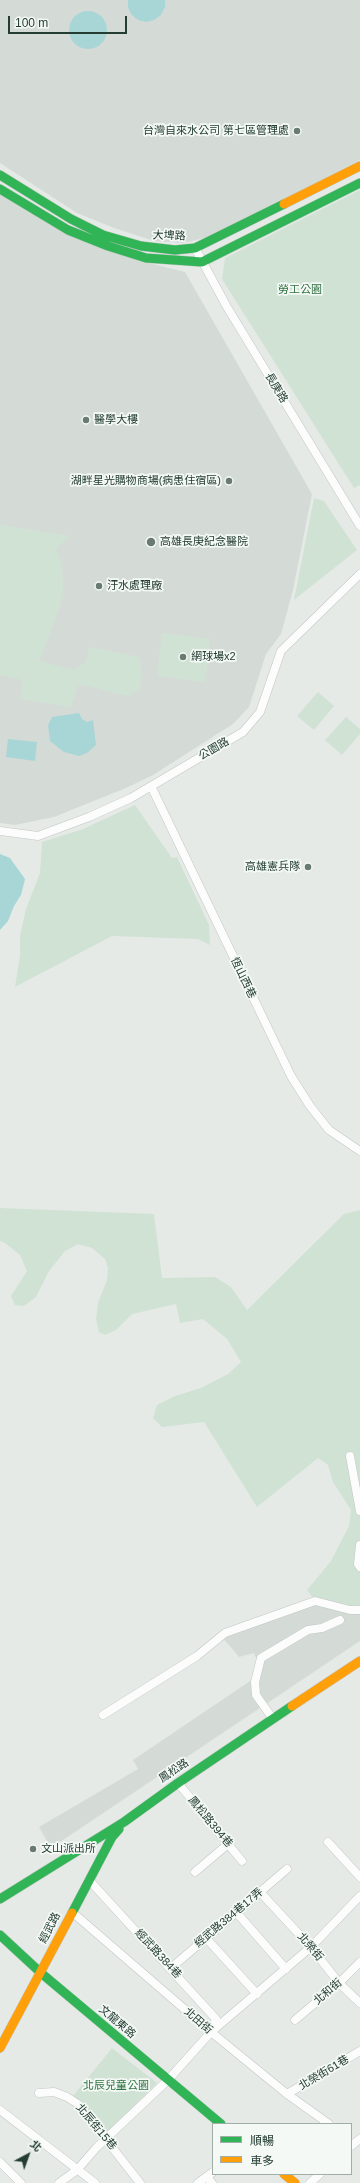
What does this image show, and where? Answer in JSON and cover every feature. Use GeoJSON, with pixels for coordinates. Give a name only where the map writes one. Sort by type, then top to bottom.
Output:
{"type":"FeatureCollection","features":[{"type":"Feature","properties":{"kind":"main road","name":"大埤路"},"geometry":{"type":"LineString","coordinates":[[0,176],[71,219],[103,235],[141,246],[175,250],[195,248],[360,166]]}},
{"type":"Feature","properties":{"kind":"main road"},"geometry":{"type":"LineString","coordinates":[[0,189],[68,230],[108,246],[146,258],[202,262],[360,183]]}},
{"type":"Feature","properties":{"kind":"main road","name":"鳳松路"},"geometry":{"type":"LineString","coordinates":[[0,1899],[124,1822],[178,1783],[360,1661]]}},
{"type":"Feature","properties":{"kind":"main road","name":"經武路"},"geometry":{"type":"LineString","coordinates":[[0,2048],[112,1837],[124,1822]]}},
{"type":"Feature","properties":{"kind":"main road","name":"文龍東路"},"geometry":{"type":"LineString","coordinates":[[0,1935],[41,1973],[220,2123]]}},
{"type":"Feature","properties":{"kind":"main road"},"geometry":{"type":"LineString","coordinates":[[285,2175],[295,2183]]}},
{"type":"Feature","properties":{"kind":"street","name":"長庚路"},"geometry":{"type":"LineString","coordinates":[[195,248],[227,307],[360,526]]}},
{"type":"Feature","properties":{"kind":"street","name":"公園路"},"geometry":{"type":"LineString","coordinates":[[0,832],[38,836],[89,817],[131,798],[243,732],[260,712],[281,651],[360,574]]}},
{"type":"Feature","properties":{"kind":"street","name":"恆山西巷"},"geometry":{"type":"LineString","coordinates":[[151,786],[211,915],[291,1076],[310,1106],[329,1130],[360,1151]]}},
{"type":"Feature","properties":{"kind":"street"},"geometry":{"type":"LineString","coordinates":[[350,1456],[360,1511]]}},
{"type":"Feature","properties":{"kind":"street"},"geometry":{"type":"LineString","coordinates":[[360,1544],[358,1564],[360,1567]]}},
{"type":"Feature","properties":{"kind":"street"},"geometry":{"type":"LineString","coordinates":[[103,1715],[197,1656],[225,1633],[315,1601],[350,1610],[360,1610]]}},
{"type":"Feature","properties":{"kind":"street"},"geometry":{"type":"LineString","coordinates":[[273,1719],[256,1695],[255,1682],[261,1658],[308,1630],[322,1628],[340,1620]]}},
{"type":"Feature","properties":{"kind":"street","name":"鳳松路394巷"},"geometry":{"type":"LineString","coordinates":[[178,1783],[242,1861]]}},
{"type":"Feature","properties":{"kind":"street"},"geometry":{"type":"LineString","coordinates":[[328,1842],[360,1877]]}},
{"type":"Feature","properties":{"kind":"street"},"geometry":{"type":"LineString","coordinates":[[195,1872],[228,1844]]}},
{"type":"Feature","properties":{"kind":"street","name":"經武路384巷17弄"},"geometry":{"type":"LineString","coordinates":[[171,1968],[287,1869]]}},
{"type":"Feature","properties":{"kind":"street","name":"經武路384巷"},"geometry":{"type":"LineString","coordinates":[[89,1880],[216,2019],[212,2032]]}},
{"type":"Feature","properties":{"kind":"street","name":"北榮街"},"geometry":{"type":"LineString","coordinates":[[260,1892],[311,1947],[339,1983],[360,2003]]}},
{"type":"Feature","properties":{"kind":"street"},"geometry":{"type":"LineString","coordinates":[[59,2183],[77,2170],[106,2138],[168,2080],[212,2032],[311,1947],[360,1896]]}},
{"type":"Feature","properties":{"kind":"street","name":"北田街"},"geometry":{"type":"LineString","coordinates":[[72,1912],[287,2094],[328,2123]]}},
{"type":"Feature","properties":{"kind":"street"},"geometry":{"type":"LineString","coordinates":[[236,1912],[286,1969]]}},
{"type":"Feature","properties":{"kind":"street"},"geometry":{"type":"LineString","coordinates":[[206,1938],[257,1994]]}},
{"type":"Feature","properties":{"kind":"street","name":"北和街"},"geometry":{"type":"LineString","coordinates":[[295,2020],[339,1983],[360,1962]]}},
{"type":"Feature","properties":{"kind":"street","name":"北榮街61巷"},"geometry":{"type":"LineString","coordinates":[[287,2094],[360,2051]]}},
{"type":"Feature","properties":{"kind":"street","name":"北辰街15巷"},"geometry":{"type":"LineString","coordinates":[[39,2093],[54,2092],[78,2104],[140,2183]]}},
{"type":"Feature","properties":{"kind":"street"},"geometry":{"type":"LineString","coordinates":[[0,2110],[95,2183]]}},
{"type":"Feature","properties":{"kind":"street"},"geometry":{"type":"LineString","coordinates":[[0,2162],[21,2183]]}},
{"type":"Feature","properties":{"kind":"street"},"geometry":{"type":"LineString","coordinates":[[310,2183],[319,2175]]}},
{"type":"Feature","properties":{"kind":"street"},"geometry":{"type":"LineString","coordinates":[[198,2183],[211,2177]]}},
{"type":"Feature","properties":{"kind":"shaded area"},"geometry":{"type":"Polygon","coordinates":[[[0,0],[360,0],[360,160],[208,237],[183,243],[154,241],[114,228],[77,213],[0,163],[0,0]]]}},
{"type":"Feature","properties":{"kind":"shaded area","name":"高雄長庚紀念醫院"},"geometry":{"type":"Polygon","coordinates":[[[0,194],[145,262],[185,272],[312,494],[293,590],[281,634],[266,654],[249,707],[233,724],[153,775],[126,788],[54,817],[15,825],[0,823],[0,194]]]}},
{"type":"Feature","properties":{"kind":"shaded area"},"geometry":{"type":"Polygon","coordinates":[[[312,1604],[360,1611],[360,1641],[51,1848],[39,1827],[138,1769],[133,1760],[262,1673],[254,1653],[239,1657],[223,1638],[312,1604]]]}},
{"type":"Feature","properties":{"kind":"green space","name":"勞工公園"},"geometry":{"type":"Polygon","coordinates":[[[360,190],[360,485],[354,488],[222,279],[225,258],[360,190]]]}},
{"type":"Feature","properties":{"kind":"green space"},"geometry":{"type":"Polygon","coordinates":[[[314,498],[324,501],[357,550],[294,600],[314,498]]]}},
{"type":"Feature","properties":{"kind":"green space"},"geometry":{"type":"Polygon","coordinates":[[[0,525],[70,536],[56,549],[62,563],[63,594],[58,613],[39,661],[74,670],[87,660],[89,647],[139,657],[142,678],[139,689],[130,696],[78,684],[71,707],[20,699],[23,680],[0,675],[0,525]]]}},
{"type":"Feature","properties":{"kind":"green space","name":"網球場x2"},"geometry":{"type":"Polygon","coordinates":[[[162,633],[210,639],[205,682],[157,676],[162,633]]]}},
{"type":"Feature","properties":{"kind":"green space"},"geometry":{"type":"Polygon","coordinates":[[[318,692],[334,706],[314,730],[297,716],[318,692]]]}},
{"type":"Feature","properties":{"kind":"green space"},"geometry":{"type":"Polygon","coordinates":[[[346,717],[360,729],[360,734],[342,755],[325,740],[346,717]]]}},
{"type":"Feature","properties":{"kind":"green space"},"geometry":{"type":"Polygon","coordinates":[[[135,805],[172,858],[177,857],[209,925],[210,945],[198,939],[112,936],[15,987],[20,955],[20,935],[26,909],[40,873],[42,842],[83,829],[135,805]]]}},
{"type":"Feature","properties":{"kind":"green space"},"geometry":{"type":"Polygon","coordinates":[[[0,1208],[154,1214],[162,1278],[215,1277],[231,1287],[247,1310],[344,1214],[360,1210],[360,1605],[344,1607],[313,1598],[307,1590],[331,1561],[349,1526],[351,1510],[333,1482],[328,1465],[318,1458],[257,1507],[204,1422],[162,1427],[153,1418],[157,1405],[175,1396],[201,1388],[228,1374],[241,1362],[227,1339],[203,1319],[180,1323],[176,1304],[132,1314],[116,1330],[105,1335],[99,1332],[96,1319],[98,1303],[107,1280],[108,1268],[105,1259],[92,1248],[78,1244],[65,1251],[49,1271],[36,1297],[24,1306],[15,1305],[11,1296],[27,1271],[20,1255],[5,1243],[0,1241],[0,1208]]]}},
{"type":"Feature","properties":{"kind":"green space","name":"北辰兒童公園"},"geometry":{"type":"Polygon","coordinates":[[[112,2048],[157,2083],[107,2133],[82,2102],[73,2096],[112,2048]]]}},
{"type":"Feature","properties":{"kind":"water"},"geometry":{"type":"Polygon","coordinates":[[[128,0],[165,0],[165,7],[161,15],[154,20],[146,22],[138,20],[131,14],[128,7],[128,0]]]}},
{"type":"Feature","properties":{"kind":"water"},"geometry":{"type":"Polygon","coordinates":[[[88,11],[98,14],[104,20],[107,30],[104,40],[98,46],[88,49],[78,46],[72,40],[69,30],[72,20],[78,14],[88,11]]]}},
{"type":"Feature","properties":{"kind":"water"},"geometry":{"type":"Polygon","coordinates":[[[79,713],[82,719],[87,722],[93,720],[96,745],[87,753],[79,756],[64,752],[50,741],[48,725],[52,717],[79,713]]]}},
{"type":"Feature","properties":{"kind":"water"},"geometry":{"type":"Polygon","coordinates":[[[8,739],[37,742],[35,761],[6,757],[8,739]]]}},
{"type":"Feature","properties":{"kind":"water"},"geometry":{"type":"Polygon","coordinates":[[[0,854],[10,858],[25,879],[21,895],[14,906],[8,921],[0,930],[0,854]]]}},
{"type":"Feature","properties":{"kind":"traffic: fast"},"geometry":{"type":"LineString","coordinates":[[0,175],[71,219],[103,235],[141,246],[175,250],[195,248],[284,204]]}},
{"type":"Feature","properties":{"kind":"traffic: fast"},"geometry":{"type":"LineString","coordinates":[[0,189],[68,230],[108,246],[146,258],[202,262],[360,183]]}},
{"type":"Feature","properties":{"kind":"traffic: fast"},"geometry":{"type":"LineString","coordinates":[[0,1899],[124,1822],[178,1783],[292,1706]]}},
{"type":"Feature","properties":{"kind":"traffic: fast"},"geometry":{"type":"LineString","coordinates":[[72,1913],[112,1837],[119,1829]]}},
{"type":"Feature","properties":{"kind":"traffic: fast"},"geometry":{"type":"LineString","coordinates":[[0,1935],[41,1973],[220,2123]]}},
{"type":"Feature","properties":{"kind":"traffic: slow"},"geometry":{"type":"LineString","coordinates":[[284,204],[360,166]]}},
{"type":"Feature","properties":{"kind":"traffic: slow"},"geometry":{"type":"LineString","coordinates":[[292,1706],[360,1661]]}},
{"type":"Feature","properties":{"kind":"traffic: slow"},"geometry":{"type":"LineString","coordinates":[[0,2048],[72,1913]]}},
{"type":"Feature","properties":{"kind":"traffic: slow"},"geometry":{"type":"LineString","coordinates":[[285,2175],[295,2183]]}},
{"type":"Feature","properties":{"kind":"place","name":"台灣自來水公司 第七區管理處"},"geometry":{"type":"Point","coordinates":[297,131]}},
{"type":"Feature","properties":{"kind":"place","name":"醫學大樓"},"geometry":{"type":"Point","coordinates":[86,420]}},
{"type":"Feature","properties":{"kind":"place","name":"湖畔星光購物商場(病患住宿區)"},"geometry":{"type":"Point","coordinates":[229,481]}},
{"type":"Feature","properties":{"kind":"place","name":"高雄長庚紀念醫院"},"geometry":{"type":"Point","coordinates":[151,542]}},
{"type":"Feature","properties":{"kind":"place","name":"汙水處理廠"},"geometry":{"type":"Point","coordinates":[99,586]}},
{"type":"Feature","properties":{"kind":"place","name":"網球場x2"},"geometry":{"type":"Point","coordinates":[183,657]}},
{"type":"Feature","properties":{"kind":"place","name":"高雄憲兵隊"},"geometry":{"type":"Point","coordinates":[308,867]}},
{"type":"Feature","properties":{"kind":"place","name":"文山派出所"},"geometry":{"type":"Point","coordinates":[33,1849]}}]}
